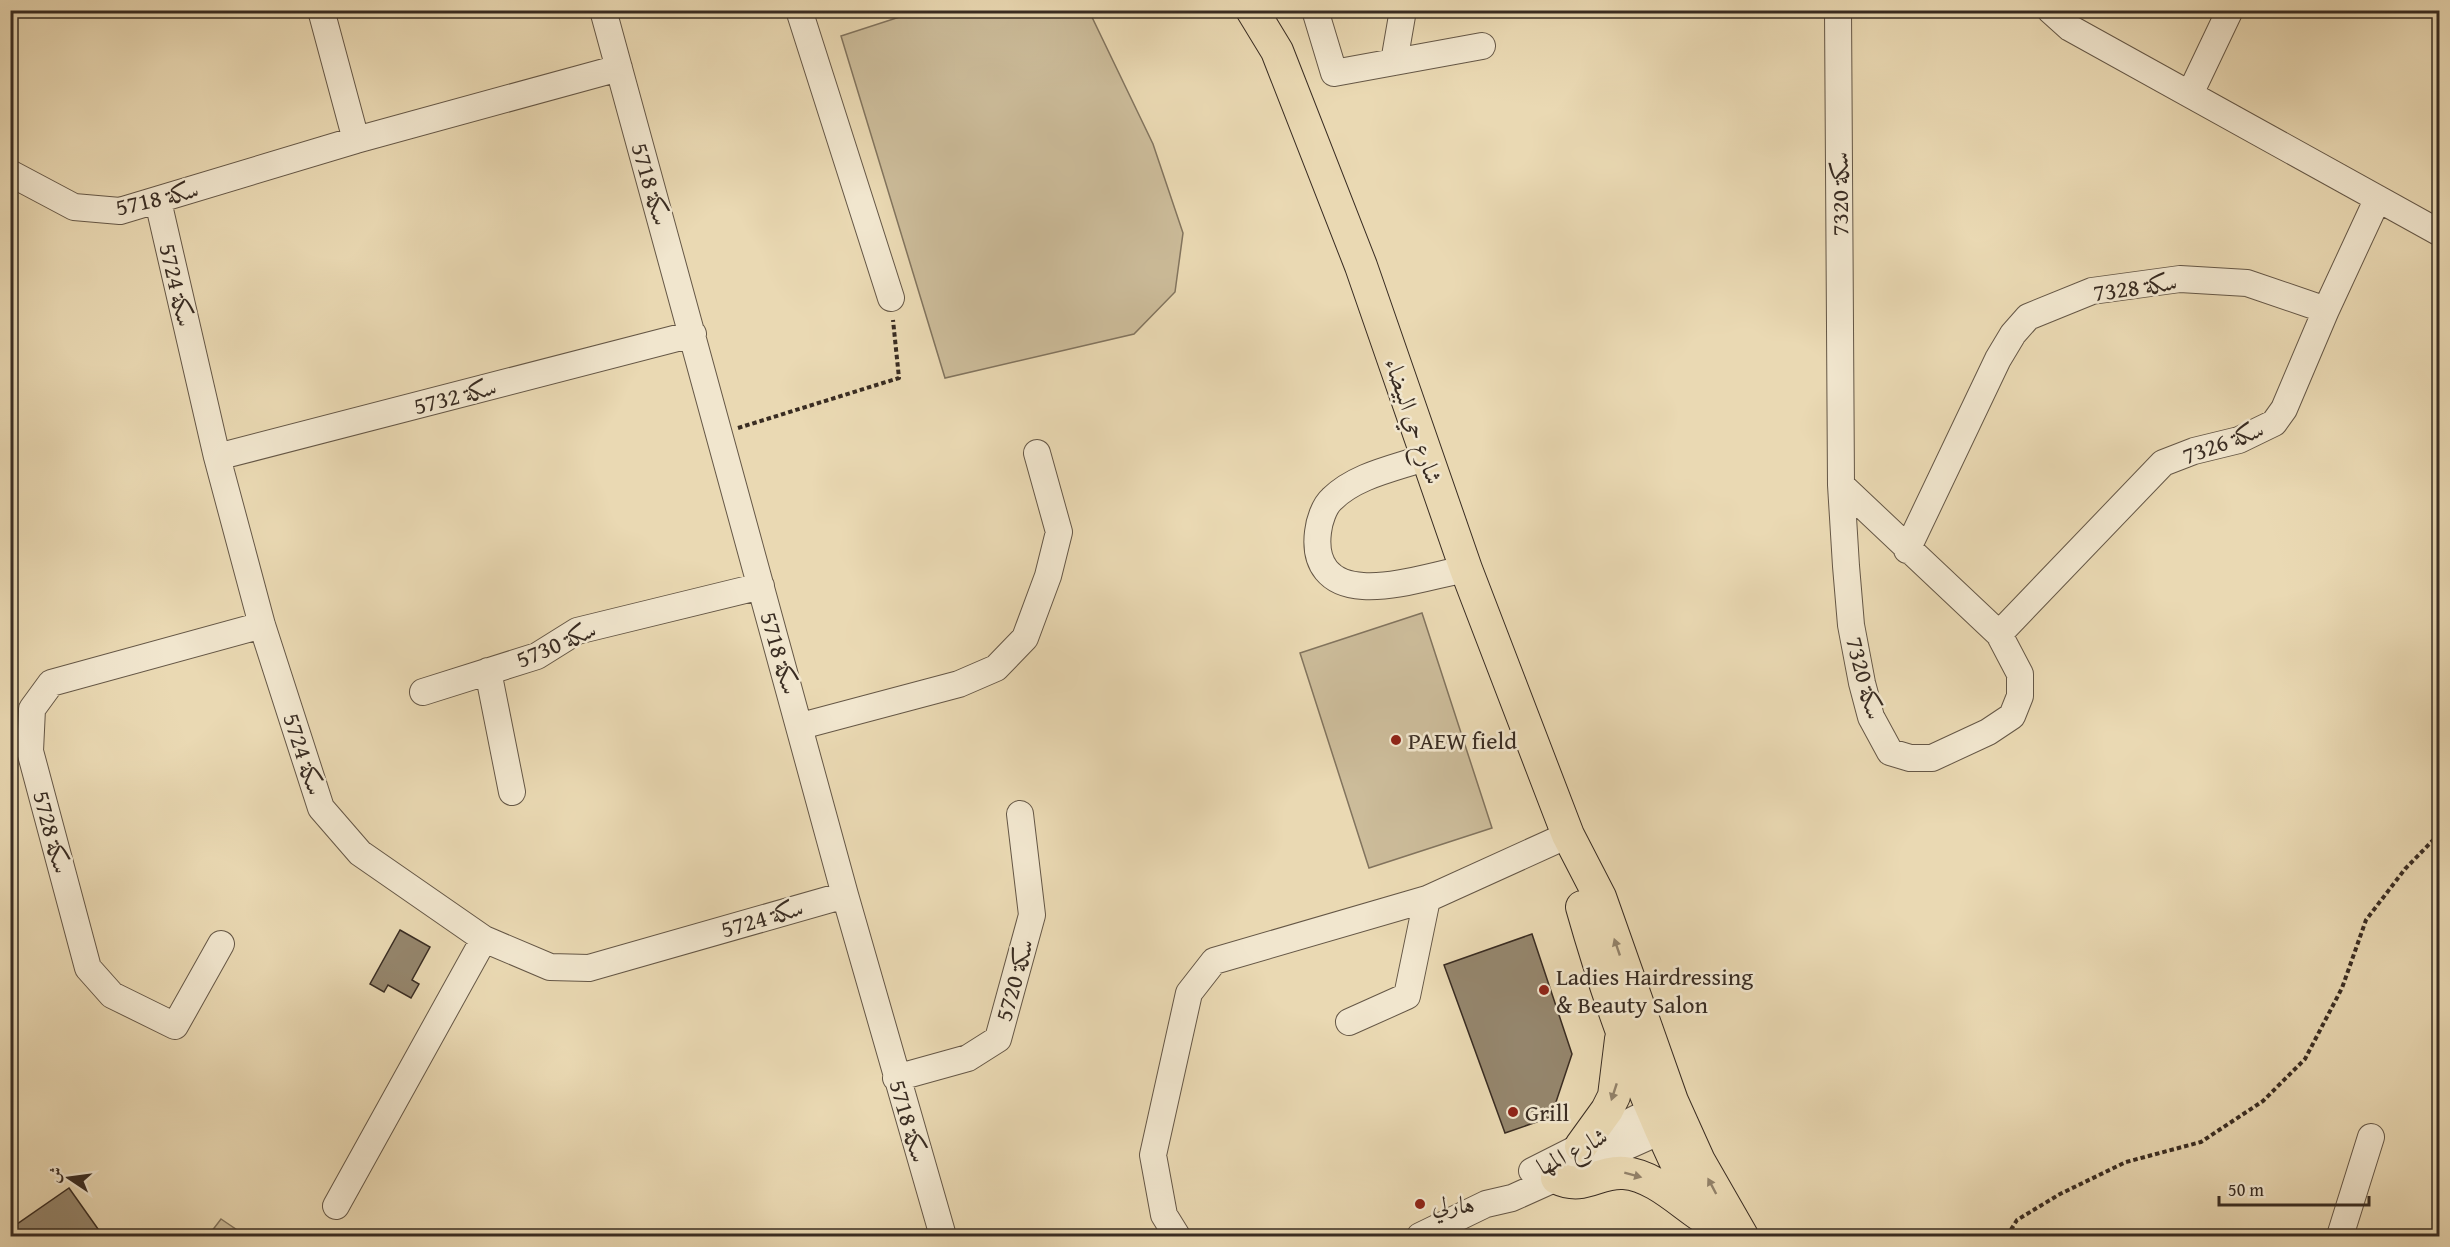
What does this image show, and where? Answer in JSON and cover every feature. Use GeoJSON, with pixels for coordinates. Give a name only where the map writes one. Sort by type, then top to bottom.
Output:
{"type":"FeatureCollection","features":[{"type":"Feature","properties":{"kind":"main road","name":"شارع حي البيضاء"},"geometry":{"type":"LineString","coordinates":[[1252,10],[1277,51],[1360,266],[1466,569],[1568,835]]}},
{"type":"Feature","properties":{"kind":"main road"},"geometry":{"type":"LineString","coordinates":[[1568,835],[1580,900],[1623,1035],[1668,1119],[1742,1236]]}},
{"type":"Feature","properties":{"kind":"main road"},"geometry":{"type":"LineString","coordinates":[[1568,835],[1600,897],[1668,1119],[1709,1227]]}},
{"type":"Feature","properties":{"kind":"main road"},"geometry":{"type":"LineString","coordinates":[[1581,1146],[1607,1110],[1614,1096],[1618,1072],[1618,1050],[1623,1035]]}},
{"type":"Feature","properties":{"kind":"main road"},"geometry":{"type":"LineString","coordinates":[[1557,1178],[1577,1184],[1611,1174],[1635,1175],[1648,1180],[1709,1227]]}},
{"type":"Feature","properties":{"kind":"street"},"geometry":{"type":"LineString","coordinates":[[321,10],[356,140]]}},
{"type":"Feature","properties":{"kind":"street","name":"سكة 5718"},"geometry":{"type":"LineString","coordinates":[[603,10],[801,726],[845,895],[896,1078],[944,1236]]}},
{"type":"Feature","properties":{"kind":"street"},"geometry":{"type":"LineString","coordinates":[[799,10],[891,298]]}},
{"type":"Feature","properties":{"kind":"street"},"geometry":{"type":"LineString","coordinates":[[1315,10],[1334,73],[1482,46]]}},
{"type":"Feature","properties":{"kind":"street"},"geometry":{"type":"LineString","coordinates":[[1394,62],[1403,10]]}},
{"type":"Feature","properties":{"kind":"street","name":"سكة 7320"},"geometry":{"type":"LineString","coordinates":[[1838,10],[1841,485],[1851,625],[1871,717],[1890,752],[1910,758],[1932,758],[1988,732],[2012,716],[2020,696],[2020,674],[1999,634],[1907,550],[1841,485]]}},
{"type":"Feature","properties":{"kind":"street"},"geometry":{"type":"LineString","coordinates":[[2050,10],[2070,28],[2439,233]]}},
{"type":"Feature","properties":{"kind":"street"},"geometry":{"type":"LineString","coordinates":[[2190,94],[2230,10]]}},
{"type":"Feature","properties":{"kind":"street","name":"سكة 5718"},"geometry":{"type":"LineString","coordinates":[[10,173],[74,207],[120,211],[356,140],[619,68]]}},
{"type":"Feature","properties":{"kind":"street","name":"سكة 7326"},"geometry":{"type":"LineString","coordinates":[[1999,634],[2163,463],[2194,451],[2239,440],[2274,423],[2284,409],[2326,310],[2377,200]]}},
{"type":"Feature","properties":{"kind":"street","name":"سكة 5724"},"geometry":{"type":"LineString","coordinates":[[158,201],[217,457],[262,625],[321,808],[360,853],[484,939],[517,955],[550,967],[589,968],[845,895]]}},
{"type":"Feature","properties":{"kind":"street","name":"سكة 7328"},"geometry":{"type":"LineString","coordinates":[[1907,550],[1998,359],[2013,334],[2028,317],[2092,291],[2180,279],[2247,284],[2326,310]]}},
{"type":"Feature","properties":{"kind":"street","name":"سكة 5732"},"geometry":{"type":"LineString","coordinates":[[217,457],[693,334]]}},
{"type":"Feature","properties":{"kind":"street"},"geometry":{"type":"LineString","coordinates":[[801,726],[959,684],[996,668],[1025,638],[1048,576],[1059,532],[1037,453]]}},
{"type":"Feature","properties":{"kind":"street"},"geometry":{"type":"LineString","coordinates":[[1427,457],[1371,476],[1350,486],[1330,500],[1319,522],[1316,548],[1319,561],[1333,577],[1362,586],[1390,584],[1466,569]]}},
{"type":"Feature","properties":{"kind":"street","name":"سكة 5730"},"geometry":{"type":"LineString","coordinates":[[423,692],[537,656],[577,631],[761,586]]}},
{"type":"Feature","properties":{"kind":"street","name":"سكة 5728"},"geometry":{"type":"LineString","coordinates":[[221,944],[175,1026],[112,995],[88,968],[30,751],[32,709],[51,683],[262,625]]}},
{"type":"Feature","properties":{"kind":"street"},"geometry":{"type":"LineString","coordinates":[[488,671],[512,792]]}},
{"type":"Feature","properties":{"kind":"street","name":"سكة 5720"},"geometry":{"type":"LineString","coordinates":[[896,1078],[968,1058],[998,1039],[1032,915],[1020,814]]}},
{"type":"Feature","properties":{"kind":"street"},"geometry":{"type":"LineString","coordinates":[[1177,1236],[1164,1215],[1153,1155],[1190,993],[1214,961],[1427,899],[1568,835]]}},
{"type":"Feature","properties":{"kind":"street"},"geometry":{"type":"LineString","coordinates":[[1349,1022],[1407,996],[1427,899]]}},
{"type":"Feature","properties":{"kind":"street"},"geometry":{"type":"LineString","coordinates":[[336,1206],[484,939]]}},
{"type":"Feature","properties":{"kind":"street","name":"شارع المها"},"geometry":{"type":"LineString","coordinates":[[1486,1204],[1519,1178],[1637,1118],[1668,1119]]}},
{"type":"Feature","properties":{"kind":"street","name":"شارع المها"},"geometry":{"type":"LineString","coordinates":[[1419,1236],[1486,1204],[1512,1198],[1650,1136],[1668,1119]]}},
{"type":"Feature","properties":{"kind":"street"},"geometry":{"type":"LineString","coordinates":[[2340,1236],[2371,1137]]}},
{"type":"Feature","properties":{"kind":"path"},"geometry":{"type":"LineString","coordinates":[[720,433],[899,378],[891,298]]}},
{"type":"Feature","properties":{"kind":"path"},"geometry":{"type":"LineString","coordinates":[[2007,1236],[2018,1220],[2060,1194],[2126,1162],[2200,1142],[2263,1101],[2305,1059],[2342,988],[2366,920],[2405,869],[2439,833]]}},
{"type":"Feature","properties":{"kind":"shaded area"},"geometry":{"type":"Polygon","coordinates":[[[921,10],[1089,11],[1153,144],[1183,233],[1175,292],[1134,334],[945,378],[841,36],[921,10]]]}},
{"type":"Feature","properties":{"kind":"shaded area","name":"PAEW field"},"geometry":{"type":"Polygon","coordinates":[[[1422,613],[1492,828],[1369,868],[1300,653],[1422,613]]]}},
{"type":"Feature","properties":{"kind":"shaded area"},"geometry":{"type":"Polygon","coordinates":[[[221,1219],[246,1236],[208,1236],[221,1219]]]}},
{"type":"Feature","properties":{"kind":"building"},"geometry":{"type":"Polygon","coordinates":[[[400,930],[430,947],[412,980],[419,984],[411,998],[388,985],[384,992],[370,984],[400,930]]]}},
{"type":"Feature","properties":{"kind":"building"},"geometry":{"type":"Polygon","coordinates":[[[1532,934],[1572,1054],[1551,1117],[1505,1133],[1444,965],[1532,934]]]}},
{"type":"Feature","properties":{"kind":"building"},"geometry":{"type":"Polygon","coordinates":[[[69,1188],[103,1236],[10,1236],[10,1229],[69,1188]]]}},
{"type":"Feature","properties":{"kind":"place","name":"PAEW field"},"geometry":{"type":"Point","coordinates":[1396,740]}},
{"type":"Feature","properties":{"kind":"place","name":"Ladies Hairdressing & Beauty Salon"},"geometry":{"type":"Point","coordinates":[1544,990]}},
{"type":"Feature","properties":{"kind":"place","name":"Grill"},"geometry":{"type":"Point","coordinates":[1513,1112]}},
{"type":"Feature","properties":{"kind":"place","name":"هارلي"},"geometry":{"type":"Point","coordinates":[1420,1204]}}]}
